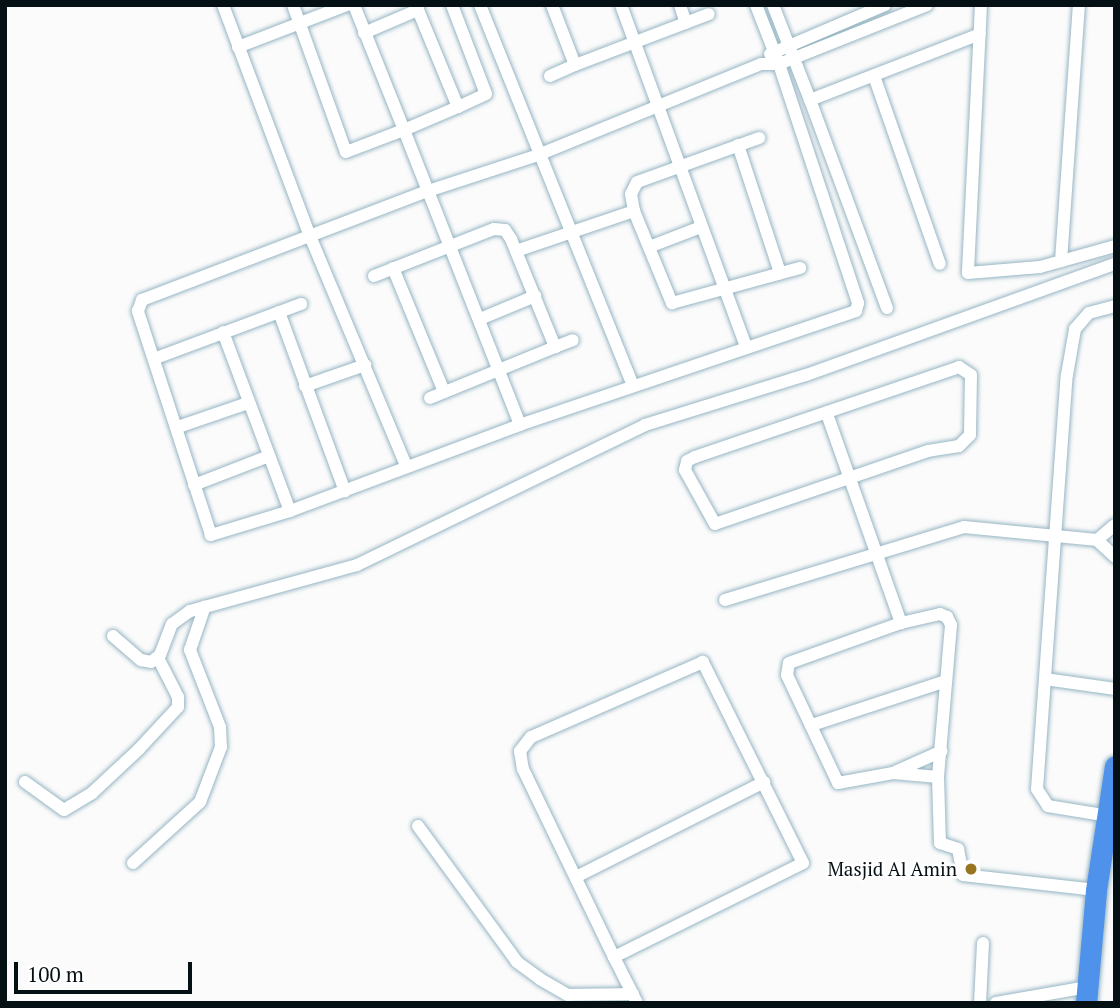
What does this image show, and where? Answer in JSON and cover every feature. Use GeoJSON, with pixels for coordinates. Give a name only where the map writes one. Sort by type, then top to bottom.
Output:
{"type":"FeatureCollection","features":[{"type":"Feature","properties":{"kind":"highway"},"geometry":{"type":"LineString","coordinates":[[1087,995],[1096,890],[1115,766]]}},
{"type":"Feature","properties":{"kind":"street"},"geometry":{"type":"LineString","coordinates":[[223,5],[310,236],[406,466]]}},
{"type":"Feature","properties":{"kind":"street"},"geometry":{"type":"LineString","coordinates":[[293,5],[346,152],[490,92],[452,5]]}},
{"type":"Feature","properties":{"kind":"street"},"geometry":{"type":"LineString","coordinates":[[238,47],[347,5]]}},
{"type":"Feature","properties":{"kind":"street"},"geometry":{"type":"LineString","coordinates":[[354,5],[520,425]]}},
{"type":"Feature","properties":{"kind":"street"},"geometry":{"type":"LineString","coordinates":[[481,5],[538,155],[571,230],[632,385]]}},
{"type":"Feature","properties":{"kind":"street"},"geometry":{"type":"LineString","coordinates":[[552,5],[575,65]]}},
{"type":"Feature","properties":{"kind":"street"},"geometry":{"type":"LineString","coordinates":[[621,5],[747,347]]}},
{"type":"Feature","properties":{"kind":"street"},"geometry":{"type":"LineString","coordinates":[[680,5],[687,23]]}},
{"type":"Feature","properties":{"kind":"street"},"geometry":{"type":"LineString","coordinates":[[756,5],[779,64],[858,307],[520,425],[290,511],[213,536],[194,485],[156,358],[138,311],[142,300],[428,191],[538,155],[761,64],[779,64],[927,5]]}},
{"type":"Feature","properties":{"kind":"street"},"geometry":{"type":"LineString","coordinates":[[773,5],[887,307]]}},
{"type":"Feature","properties":{"kind":"street"},"geometry":{"type":"LineString","coordinates":[[761,64],[773,51],[885,5]]}},
{"type":"Feature","properties":{"kind":"street"},"geometry":{"type":"LineString","coordinates":[[981,5],[968,273],[1061,261],[1115,246]]}},
{"type":"Feature","properties":{"kind":"street"},"geometry":{"type":"LineString","coordinates":[[1061,261],[1079,5]]}},
{"type":"Feature","properties":{"kind":"street"},"geometry":{"type":"LineString","coordinates":[[364,33],[417,8],[458,107]]}},
{"type":"Feature","properties":{"kind":"street"},"geometry":{"type":"LineString","coordinates":[[550,76],[709,14]]}},
{"type":"Feature","properties":{"kind":"street"},"geometry":{"type":"LineString","coordinates":[[810,100],[980,34]]}},
{"type":"Feature","properties":{"kind":"street"},"geometry":{"type":"LineString","coordinates":[[874,76],[940,264]]}},
{"type":"Feature","properties":{"kind":"street"},"geometry":{"type":"LineString","coordinates":[[759,138],[680,164],[634,185],[634,211],[672,303],[800,268]]}},
{"type":"Feature","properties":{"kind":"street"},"geometry":{"type":"LineString","coordinates":[[738,145],[780,273]]}},
{"type":"Feature","properties":{"kind":"street"},"geometry":{"type":"LineString","coordinates":[[516,251],[571,230],[634,211]]}},
{"type":"Feature","properties":{"kind":"street"},"geometry":{"type":"LineString","coordinates":[[649,247],[701,227]]}},
{"type":"Feature","properties":{"kind":"street"},"geometry":{"type":"LineString","coordinates":[[374,276],[450,245],[499,229],[509,235],[555,347]]}},
{"type":"Feature","properties":{"kind":"street"},"geometry":{"type":"LineString","coordinates":[[25,782],[59,810],[68,808],[92,793],[162,728],[179,702],[158,658],[172,624],[205,606],[345,569],[645,425],[806,375],[1115,264]]}},
{"type":"Feature","properties":{"kind":"street"},"geometry":{"type":"LineString","coordinates":[[393,268],[444,392]]}},
{"type":"Feature","properties":{"kind":"street"},"geometry":{"type":"LineString","coordinates":[[480,319],[535,296]]}},
{"type":"Feature","properties":{"kind":"street"},"geometry":{"type":"LineString","coordinates":[[156,358],[301,304]]}},
{"type":"Feature","properties":{"kind":"street"},"geometry":{"type":"LineString","coordinates":[[1108,816],[1048,806],[1038,794],[1067,376],[1075,329],[1089,313],[1115,306]]}},
{"type":"Feature","properties":{"kind":"street"},"geometry":{"type":"LineString","coordinates":[[279,312],[345,491]]}},
{"type":"Feature","properties":{"kind":"street"},"geometry":{"type":"LineString","coordinates":[[223,332],[290,511]]}},
{"type":"Feature","properties":{"kind":"street"},"geometry":{"type":"LineString","coordinates":[[430,398],[573,340]]}},
{"type":"Feature","properties":{"kind":"street"},"geometry":{"type":"LineString","coordinates":[[305,386],[365,365]]}},
{"type":"Feature","properties":{"kind":"street"},"geometry":{"type":"LineString","coordinates":[[960,367],[970,372],[970,435],[963,444],[928,451],[715,524],[685,470],[687,461],[827,414],[960,367]]}},
{"type":"Feature","properties":{"kind":"street"},"geometry":{"type":"LineString","coordinates":[[178,428],[248,403]]}},
{"type":"Feature","properties":{"kind":"street"},"geometry":{"type":"LineString","coordinates":[[827,414],[901,623]]}},
{"type":"Feature","properties":{"kind":"street"},"geometry":{"type":"LineString","coordinates":[[194,485],[269,456]]}},
{"type":"Feature","properties":{"kind":"street"},"geometry":{"type":"LineString","coordinates":[[1097,540],[1115,525]]}},
{"type":"Feature","properties":{"kind":"street"},"geometry":{"type":"LineString","coordinates":[[725,600],[964,527],[1097,540],[1115,557]]}},
{"type":"Feature","properties":{"kind":"street"},"geometry":{"type":"LineString","coordinates":[[133,863],[200,802],[221,747],[220,727],[190,650],[205,606]]}},
{"type":"Feature","properties":{"kind":"street"},"geometry":{"type":"LineString","coordinates":[[942,751],[893,773],[838,783],[788,675],[789,663],[901,623],[940,614],[947,617],[951,625],[942,751],[938,777],[937,818],[941,844],[958,849],[963,875],[1096,890]]}},
{"type":"Feature","properties":{"kind":"street"},"geometry":{"type":"LineString","coordinates":[[113,636],[141,660],[158,658]]}},
{"type":"Feature","properties":{"kind":"street"},"geometry":{"type":"LineString","coordinates":[[418,825],[517,962],[568,995],[635,998],[614,957],[523,769],[520,751],[531,737],[703,662],[803,863],[614,957]]}},
{"type":"Feature","properties":{"kind":"street"},"geometry":{"type":"LineString","coordinates":[[1045,679],[1115,689]]}},
{"type":"Feature","properties":{"kind":"street"},"geometry":{"type":"LineString","coordinates":[[812,725],[946,681]]}},
{"type":"Feature","properties":{"kind":"street"},"geometry":{"type":"LineString","coordinates":[[893,773],[938,777]]}},
{"type":"Feature","properties":{"kind":"street"},"geometry":{"type":"LineString","coordinates":[[576,877],[764,782]]}},
{"type":"Feature","properties":{"kind":"street"},"geometry":{"type":"LineString","coordinates":[[980,1003],[983,943]]}},
{"type":"Feature","properties":{"kind":"street"},"geometry":{"type":"LineString","coordinates":[[996,1003],[1087,995]]}},
{"type":"Feature","properties":{"kind":"place","name":"Masjid Al Amin"},"geometry":{"type":"Point","coordinates":[971,869]}}]}
